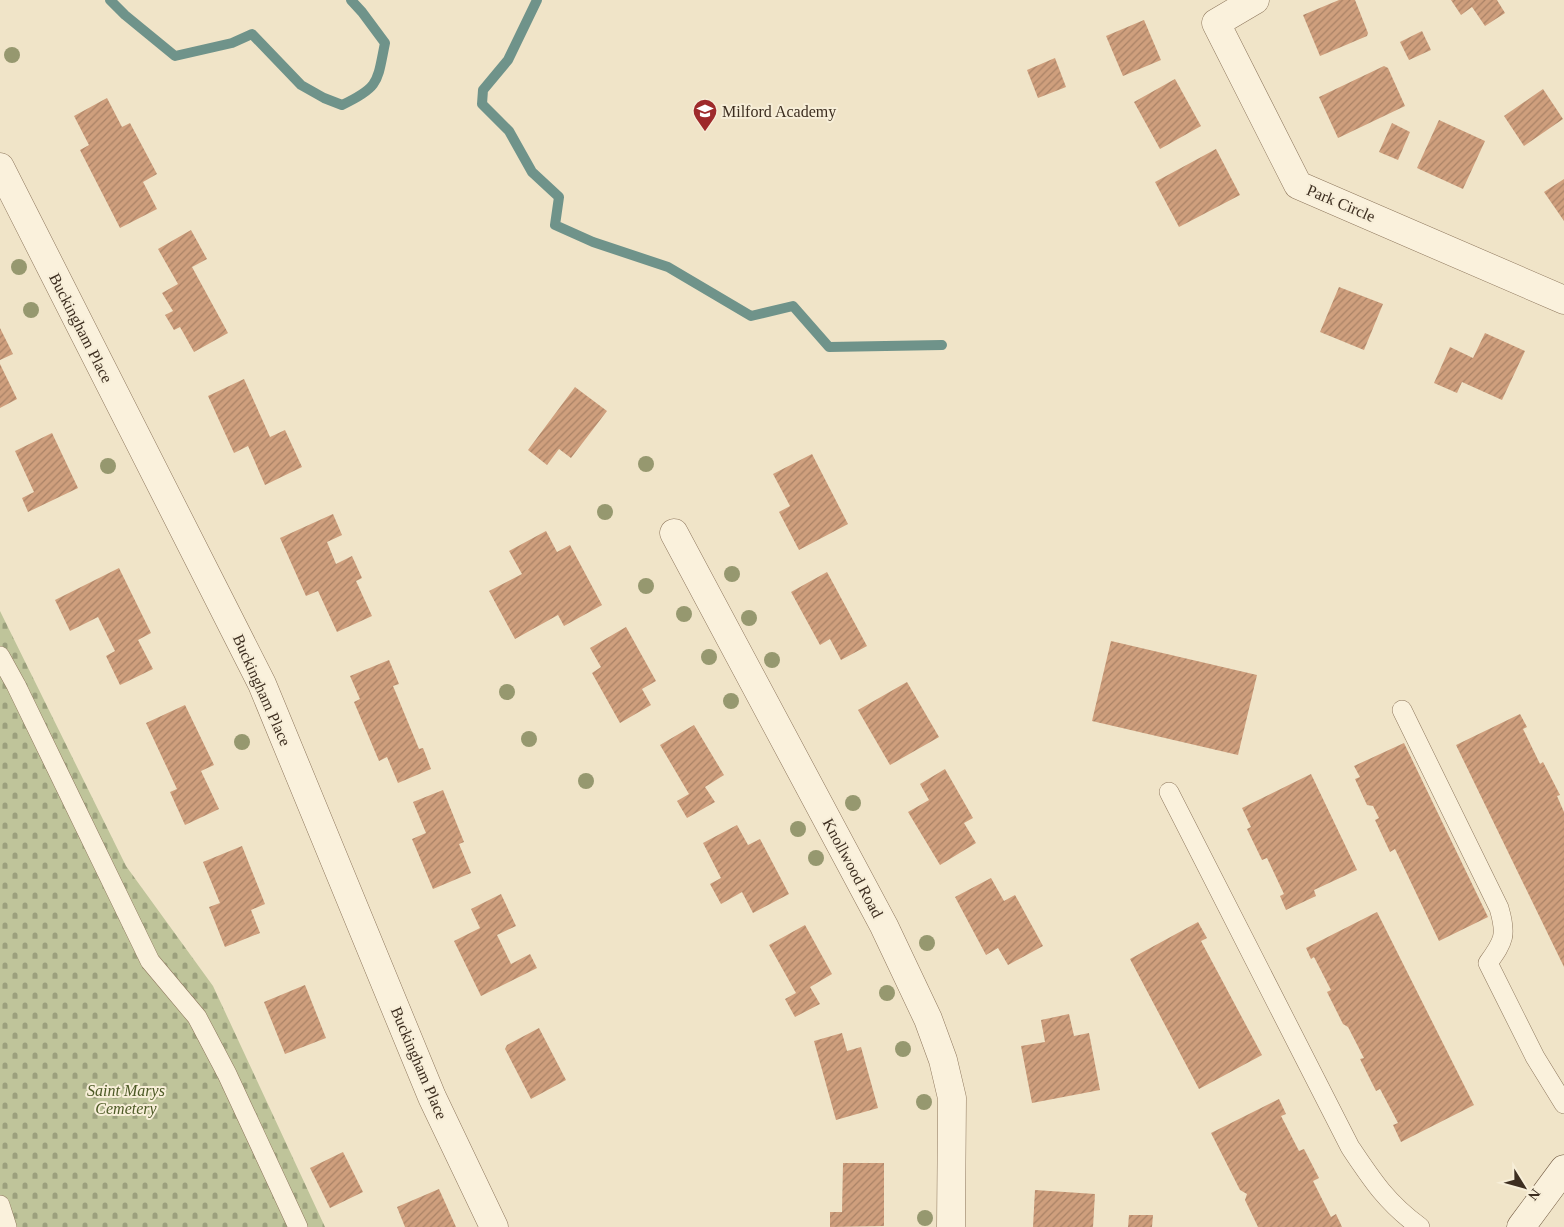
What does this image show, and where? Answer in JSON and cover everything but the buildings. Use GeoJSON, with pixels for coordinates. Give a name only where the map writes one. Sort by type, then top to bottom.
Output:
{"type":"FeatureCollection","features":[{"type":"Feature","properties":{"kind":"street","name":"Park Circle"},"geometry":{"type":"LineString","coordinates":[[1255,0],[1216,23],[1298,185],[1564,300]]}},
{"type":"Feature","properties":{"kind":"street","name":"Buckingham Place"},"geometry":{"type":"LineString","coordinates":[[0,167],[262,684],[432,1097],[494,1227]]}},
{"type":"Feature","properties":{"kind":"street","name":"Knollwood Road"},"geometry":{"type":"LineString","coordinates":[[674,533],[884,926],[928,1019],[943,1060],[952,1098],[951,1227]]}},
{"type":"Feature","properties":{"kind":"street"},"geometry":{"type":"LineString","coordinates":[[1521,1227],[1564,1169]]}},
{"type":"Feature","properties":{"kind":"lane"},"geometry":{"type":"LineString","coordinates":[[0,656],[150,962],[197,1017],[227,1074],[298,1227]]}},
{"type":"Feature","properties":{"kind":"lane"},"geometry":{"type":"LineString","coordinates":[[1402,710],[1499,908],[1504,926],[1504,938],[1488,963],[1535,1057],[1564,1104]]}},
{"type":"Feature","properties":{"kind":"lane"},"geometry":{"type":"LineString","coordinates":[[1169,792],[1350,1147],[1377,1188],[1404,1215],[1420,1227]]}},
{"type":"Feature","properties":{"kind":"lane"},"geometry":{"type":"LineString","coordinates":[[0,1204],[7,1227]]}},
{"type":"Feature","properties":{"kind":"green space","name":"Saint Marys Cemetery"},"geometry":{"type":"Polygon","coordinates":[[[0,611],[126,866],[213,986],[325,1227],[0,1227],[0,611]]]}},
{"type":"Feature","properties":{"kind":"waterway"},"geometry":{"type":"LineString","coordinates":[[110,0],[125,15],[175,56],[232,43],[252,34],[301,85],[324,98],[342,105],[364,93],[375,82],[385,43],[351,0]]}},
{"type":"Feature","properties":{"kind":"waterway"},"geometry":{"type":"LineString","coordinates":[[537,0],[508,60],[483,90],[482,104],[509,131],[532,172],[559,197],[555,225],[593,242],[668,267],[751,316],[793,306],[829,347],[942,345]]}},
{"type":"Feature","properties":{"kind":"place","name":"Milford Academy"},"geometry":{"type":"Point","coordinates":[705,132]}}]}
